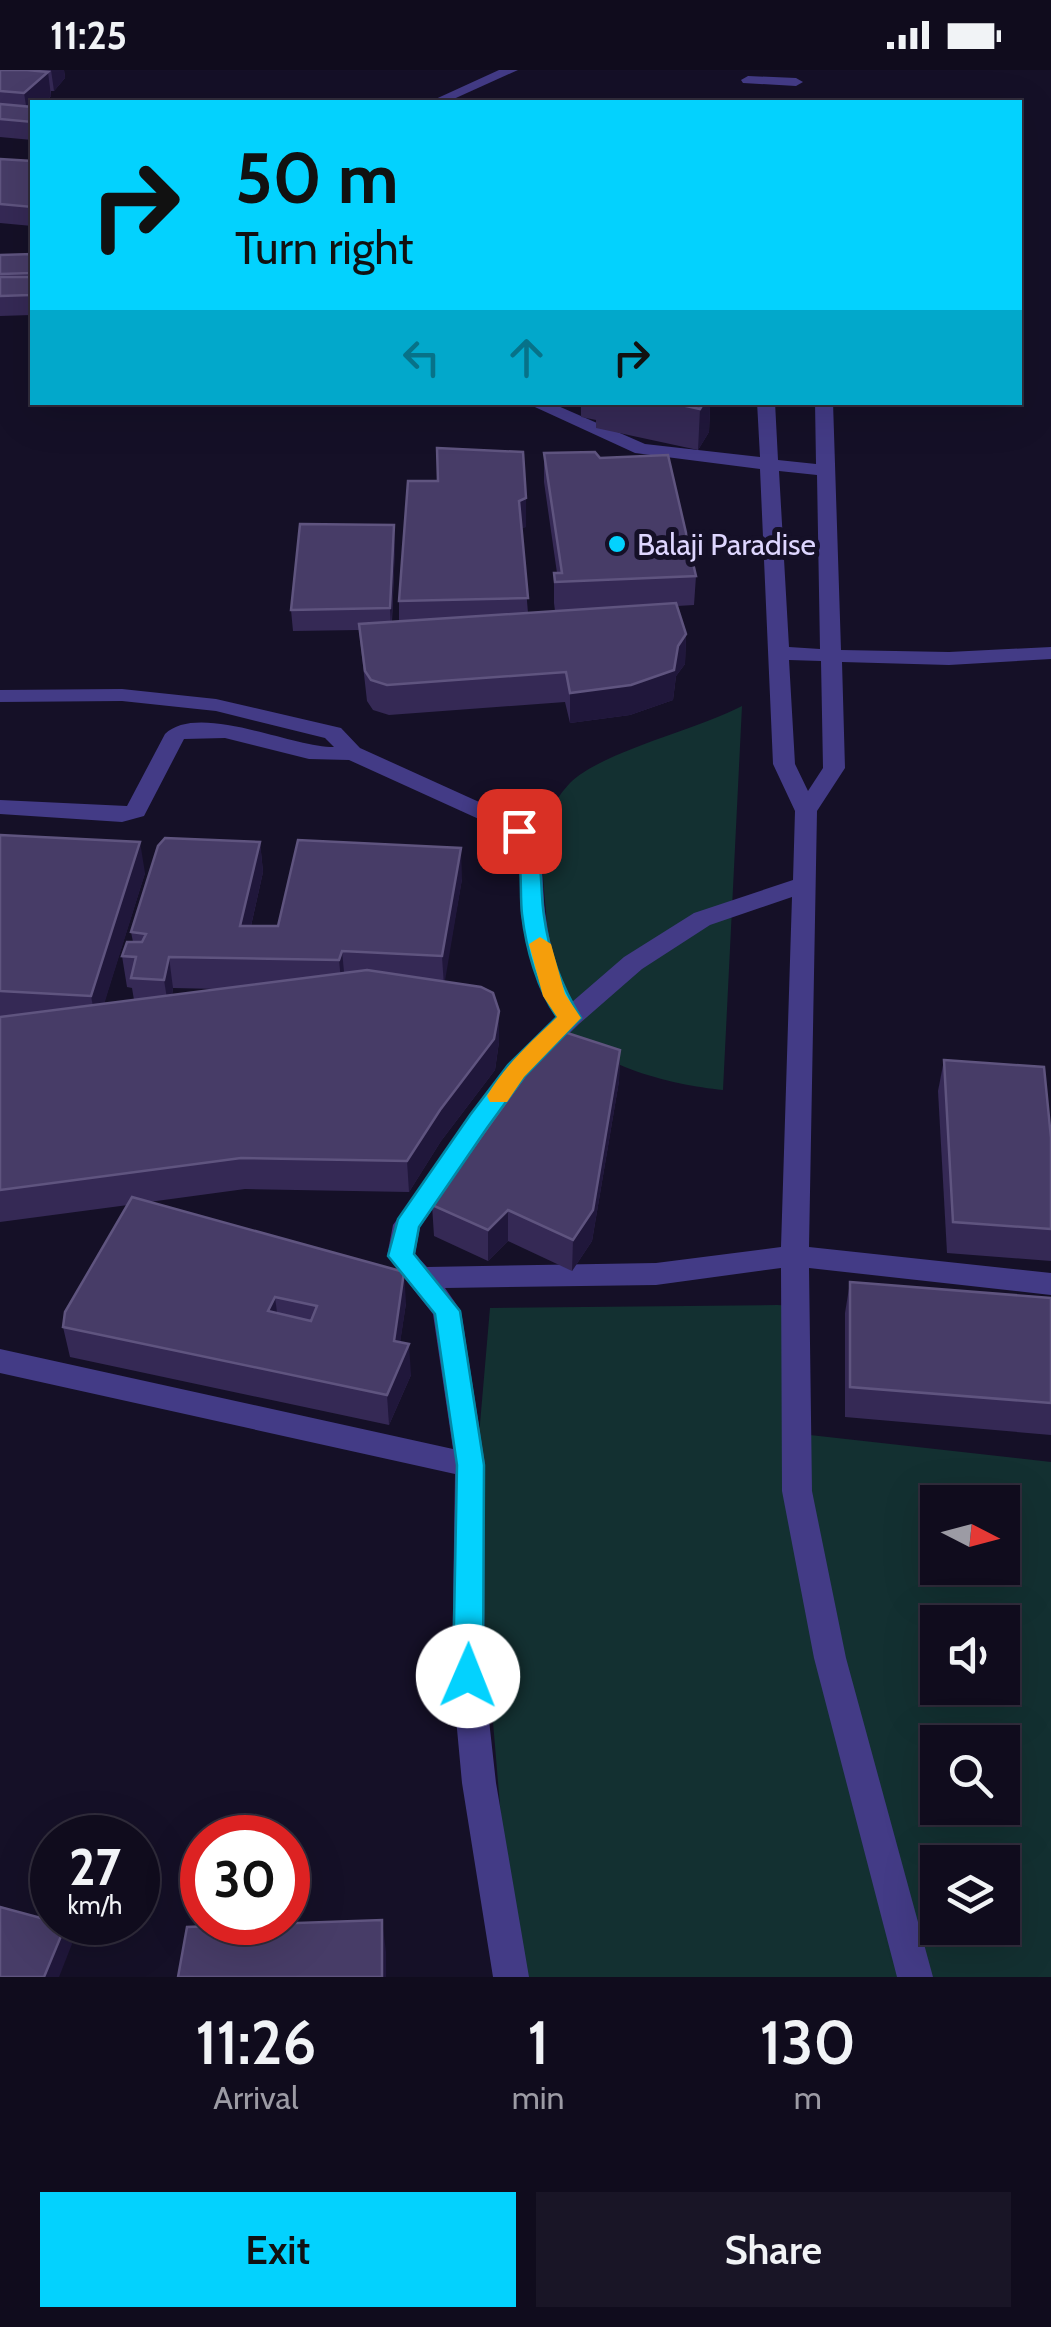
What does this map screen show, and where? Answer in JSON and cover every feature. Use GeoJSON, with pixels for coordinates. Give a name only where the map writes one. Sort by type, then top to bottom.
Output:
{"type":"FeatureCollection","features":[{"type":"Feature","properties":{"kind":"street"},"geometry":{"type":"LineString","coordinates":[[441,100],[511,70]]}},
{"type":"Feature","properties":{"kind":"street"},"geometry":{"type":"LineString","coordinates":[[748,80],[796,76]]}},
{"type":"Feature","properties":{"kind":"street"},"geometry":{"type":"LineString","coordinates":[[540,405],[641,449],[828,471]]}},
{"type":"Feature","properties":{"kind":"street"},"geometry":{"type":"LineString","coordinates":[[766,405],[784,764],[806,811],[795,1256],[797,1491],[830,1658],[915,1977]]}},
{"type":"Feature","properties":{"kind":"street"},"geometry":{"type":"LineString","coordinates":[[806,811],[834,768],[824,405]]}},
{"type":"Feature","properties":{"kind":"street"},"geometry":{"type":"LineString","coordinates":[[779,653],[921,661],[987,660],[1051,653]]}},
{"type":"Feature","properties":{"kind":"street"},"geometry":{"type":"LineString","coordinates":[[0,696],[122,696],[216,705],[332,733],[352,753],[519,831],[528,844],[533,918],[554,996],[570,1018]]}},
{"type":"Feature","properties":{"kind":"street"},"geometry":{"type":"LineString","coordinates":[[0,807],[122,815],[136,811],[176,734],[190,730],[236,732],[308,752],[352,753]]}},
{"type":"Feature","properties":{"kind":"street"},"geometry":{"type":"LineString","coordinates":[[511,1977],[479,1783],[468,1676],[470,1465],[447,1311],[401,1256],[406,1225],[516,1071],[633,963],[702,918],[806,884]]}},
{"type":"Feature","properties":{"kind":"street"},"geometry":{"type":"LineString","coordinates":[[422,1278],[656,1274],[795,1256],[1051,1284]]}},
{"type":"Feature","properties":{"kind":"street"},"geometry":{"type":"LineString","coordinates":[[0,1361],[470,1465]]}},
{"type":"Feature","properties":{"kind":"green space"},"geometry":{"type":"Polygon","coordinates":[[[742,706],[723,1090],[643,1074],[616,1063],[569,1033],[553,1012],[543,978],[543,844],[550,812],[558,797],[584,772],[626,751],[742,706]]]}},
{"type":"Feature","properties":{"kind":"green space"},"geometry":{"type":"Polygon","coordinates":[[[795,1306],[792,1433],[1051,1462],[1051,1977],[521,1977],[504,1854],[474,1493],[490,1308],[795,1306]]]}},
{"type":"Feature","properties":{"kind":"building"},"geometry":{"type":"Polygon","coordinates":[[[0,70],[48,72],[24,93],[0,91],[0,70]]]}},
{"type":"Feature","properties":{"kind":"building"},"geometry":{"type":"Polygon","coordinates":[[[0,104],[30,107],[30,122],[0,119],[0,104]]]}},
{"type":"Feature","properties":{"kind":"building"},"geometry":{"type":"Polygon","coordinates":[[[0,159],[30,161],[30,207],[0,204],[0,159]]]}},
{"type":"Feature","properties":{"kind":"building"},"geometry":{"type":"Polygon","coordinates":[[[30,254],[30,273],[0,274],[0,255],[30,254]]]}},
{"type":"Feature","properties":{"kind":"building"},"geometry":{"type":"Polygon","coordinates":[[[0,277],[30,277],[30,295],[0,296],[0,277]]]}},
{"type":"Feature","properties":{"kind":"building"},"geometry":{"type":"Polygon","coordinates":[[[437,448],[523,452],[526,498],[519,501],[528,598],[399,601],[408,481],[438,481],[437,448]]]}},
{"type":"Feature","properties":{"kind":"building","name":"Balaji Paradise"},"geometry":{"type":"Polygon","coordinates":[[[595,452],[600,458],[668,455],[696,576],[555,582],[554,573],[562,573],[544,453],[595,452]]]}},
{"type":"Feature","properties":{"kind":"building"},"geometry":{"type":"Polygon","coordinates":[[[300,524],[394,525],[390,608],[291,610],[300,524]]]}},
{"type":"Feature","properties":{"kind":"building"},"geometry":{"type":"Polygon","coordinates":[[[676,603],[686,634],[678,646],[674,670],[631,685],[570,693],[566,672],[387,685],[371,680],[365,671],[359,624],[676,603]]]}},
{"type":"Feature","properties":{"kind":"building"},"geometry":{"type":"Polygon","coordinates":[[[0,835],[140,842],[91,996],[0,991],[0,835]]]}},
{"type":"Feature","properties":{"kind":"building"},"geometry":{"type":"Polygon","coordinates":[[[165,838],[260,842],[240,926],[278,926],[298,840],[461,848],[442,956],[342,951],[339,960],[169,957],[164,980],[131,978],[136,957],[122,956],[127,942],[142,942],[146,934],[131,932],[158,846],[165,838]]]}},
{"type":"Feature","properties":{"kind":"building"},"geometry":{"type":"Polygon","coordinates":[[[367,970],[481,987],[493,993],[499,1011],[494,1039],[407,1161],[241,1158],[0,1190],[0,1017],[367,970]]]}},
{"type":"Feature","properties":{"kind":"building"},"geometry":{"type":"Polygon","coordinates":[[[558,1030],[620,1050],[593,1210],[573,1240],[508,1210],[488,1230],[432,1205],[558,1030]]]}},
{"type":"Feature","properties":{"kind":"building"},"geometry":{"type":"Polygon","coordinates":[[[944,1060],[1044,1067],[1051,1138],[1051,1229],[953,1222],[944,1060]]]}},
{"type":"Feature","properties":{"kind":"building"},"geometry":{"type":"Polygon","coordinates":[[[132,1197],[404,1272],[394,1341],[409,1344],[387,1395],[63,1327],[65,1312],[132,1197]],[[275,1297],[268,1311],[311,1321],[317,1306],[275,1297]]]}},
{"type":"Feature","properties":{"kind":"building"},"geometry":{"type":"Polygon","coordinates":[[[850,1282],[1051,1298],[1051,1403],[850,1387],[850,1282]]]}},
{"type":"Feature","properties":{"kind":"building"},"geometry":{"type":"Polygon","coordinates":[[[0,1907],[30,1915],[30,1945],[57,1945],[44,1977],[0,1977],[0,1907]]]}},
{"type":"Feature","properties":{"kind":"building"},"geometry":{"type":"Polygon","coordinates":[[[382,1920],[382,1977],[178,1977],[184,1945],[310,1945],[310,1923],[382,1920]]]}},
{"type":"Feature","properties":{"kind":"slow traffic"},"geometry":{"type":"LineString","coordinates":[[498,1096],[516,1071],[570,1018],[554,996],[540,944]]}},
{"type":"Feature","properties":{"kind":"place","name":"Balaji Paradise"},"geometry":{"type":"Point","coordinates":[617,544]}},
{"type":"Feature","properties":{"kind":"route"},"geometry":{"type":"LineString","coordinates":[[468,1676],[470,1465],[447,1311],[401,1256],[406,1225],[479,1122],[516,1071],[570,1018],[554,996],[533,918],[528,844],[519,831]]}}]}
